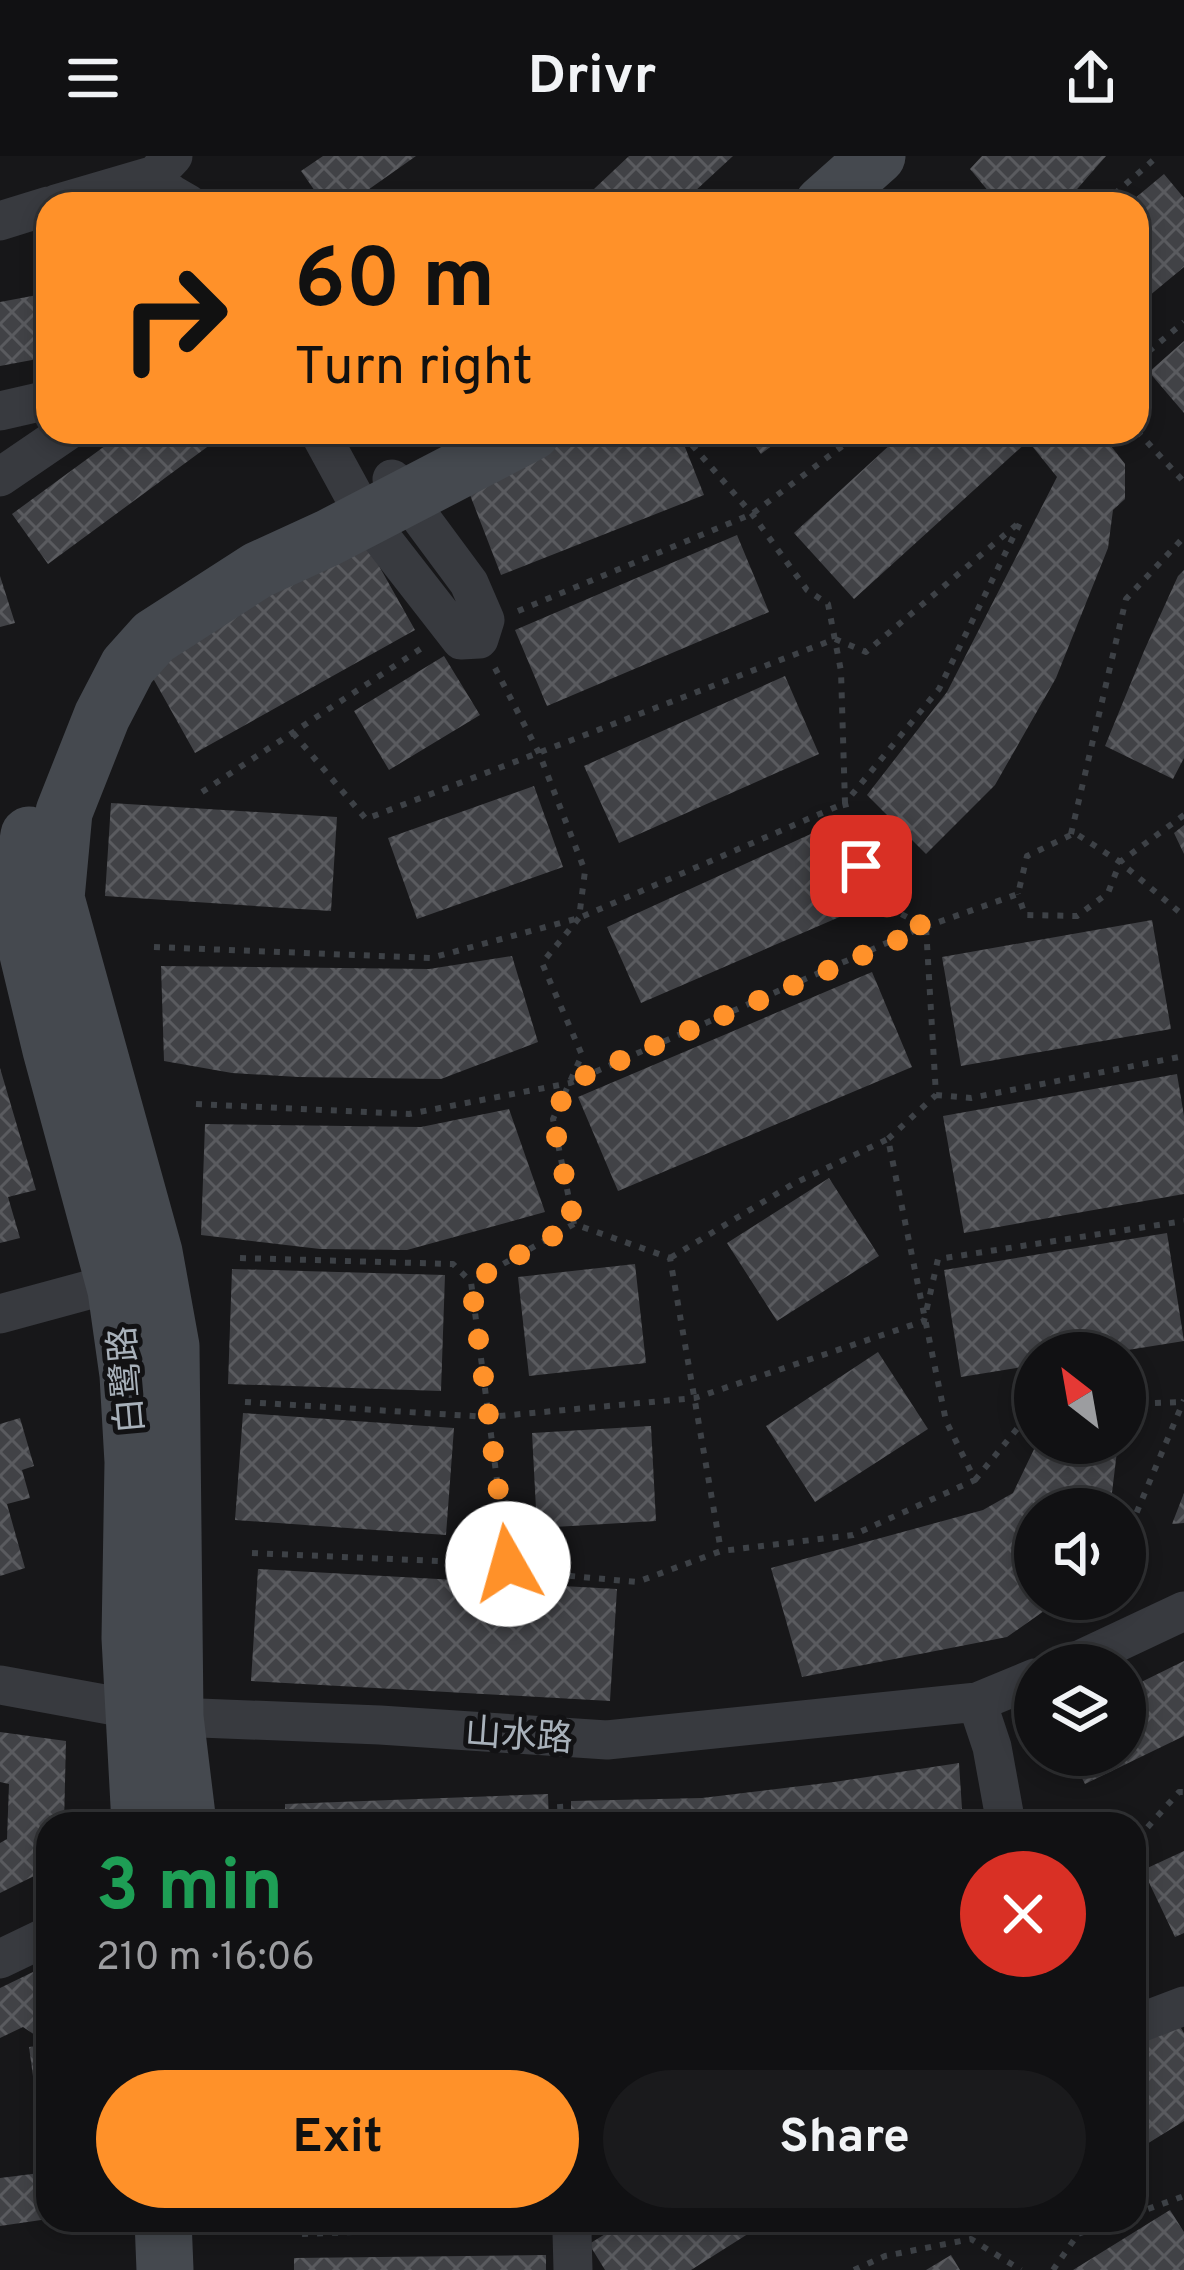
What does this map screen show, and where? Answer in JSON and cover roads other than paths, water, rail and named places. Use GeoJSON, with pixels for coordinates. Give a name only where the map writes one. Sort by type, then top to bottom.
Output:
{"type":"FeatureCollection","features":[{"type":"Feature","properties":{"kind":"street"},"geometry":{"type":"LineString","coordinates":[[836,192],[877,156]]}},
{"type":"Feature","properties":{"kind":"street"},"geometry":{"type":"LineString","coordinates":[[872,192],[912,156]]}},
{"type":"Feature","properties":{"kind":"street"},"geometry":{"type":"LineString","coordinates":[[88,192],[164,165]]}},
{"type":"Feature","properties":{"kind":"street"},"geometry":{"type":"LineString","coordinates":[[0,221],[36,210]]}},
{"type":"Feature","properties":{"kind":"street"},"geometry":{"type":"LineString","coordinates":[[0,411],[36,403]]}},
{"type":"Feature","properties":{"kind":"street"},"geometry":{"type":"LineString","coordinates":[[0,477],[48,444]]}},
{"type":"Feature","properties":{"kind":"street"},"geometry":{"type":"LineString","coordinates":[[328,444],[371,498],[469,583],[472,629]]}},
{"type":"Feature","properties":{"kind":"street","name":"白鹭路"},"geometry":{"type":"LineString","coordinates":[[371,498],[463,444]]}},
{"type":"Feature","properties":{"kind":"street","name":"白鹭路"},"geometry":{"type":"LineString","coordinates":[[155,1714],[130,1638],[133,1462],[128,1376],[114,1283],[50,1050],[20,879],[43,781],[72,698],[101,655],[142,617],[258,544],[503,444]]}},
{"type":"Feature","properties":{"kind":"street","name":"白鹭路"},"geometry":{"type":"LineString","coordinates":[[27,927],[154,1252],[171,1346],[155,1714],[142,1812]]}},
{"type":"Feature","properties":{"kind":"street"},"geometry":{"type":"LineString","coordinates":[[0,1314],[114,1283]]}},
{"type":"Feature","properties":{"kind":"street"},"geometry":{"type":"LineString","coordinates":[[1114,1644],[1184,1611]]}},
{"type":"Feature","properties":{"kind":"street","name":"山水路"},"geometry":{"type":"LineString","coordinates":[[0,1685],[155,1714],[607,1740],[977,1702],[1014,1687]]}},
{"type":"Feature","properties":{"kind":"street"},"geometry":{"type":"LineString","coordinates":[[977,1702],[992,1747],[1004,1812]]}},
{"type":"Feature","properties":{"kind":"street"},"geometry":{"type":"LineString","coordinates":[[155,1714],[184,1812]]}},
{"type":"Feature","properties":{"kind":"street"},"geometry":{"type":"LineString","coordinates":[[0,1959],[36,1942]]}},
{"type":"Feature","properties":{"kind":"street"},"geometry":{"type":"LineString","coordinates":[[1146,2020],[1184,2006]]}},
{"type":"Feature","properties":{"kind":"street"},"geometry":{"type":"LineString","coordinates":[[572,2232],[574,2270]]}}]}
